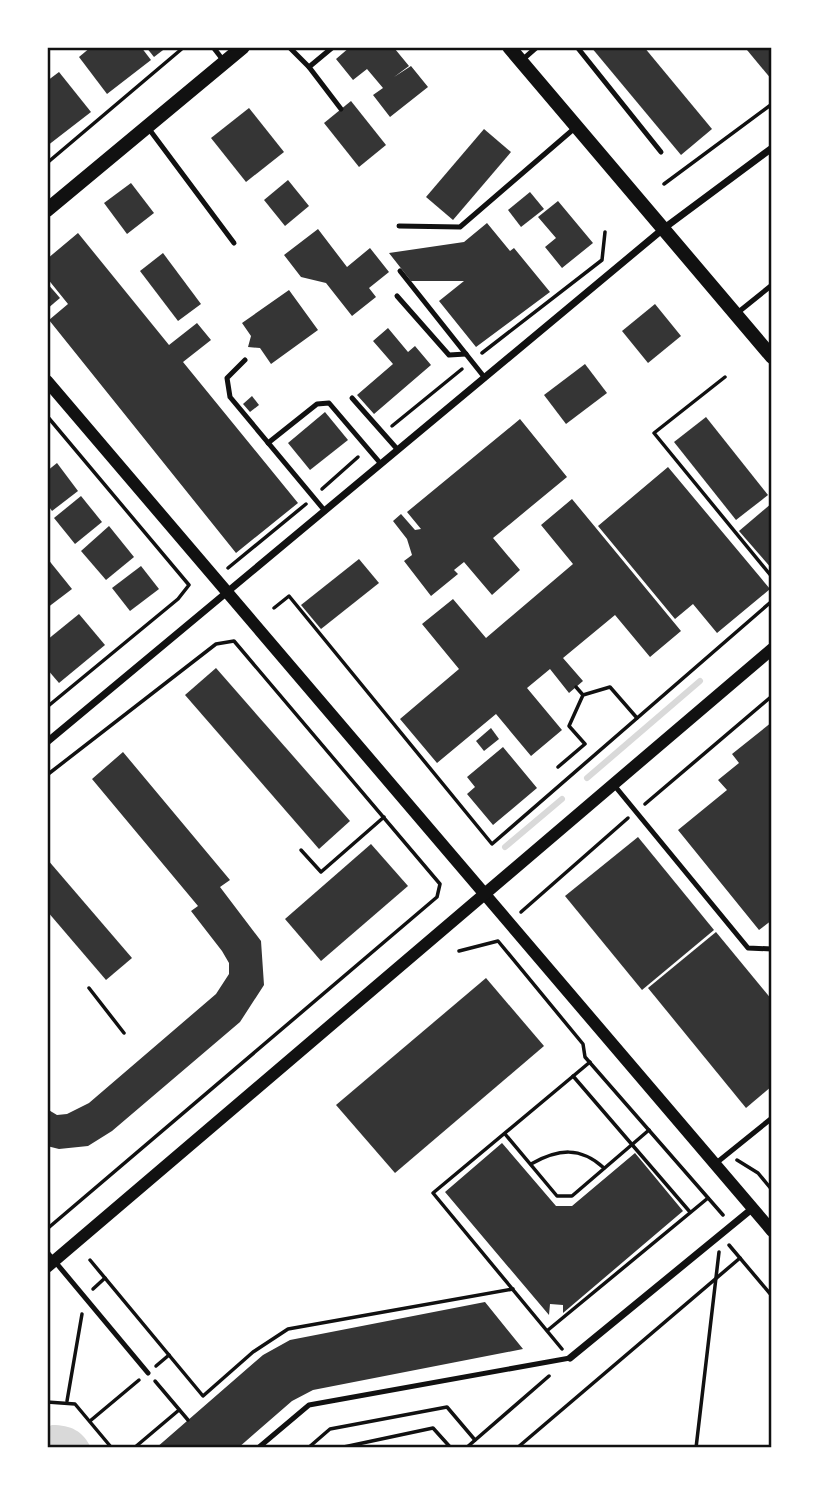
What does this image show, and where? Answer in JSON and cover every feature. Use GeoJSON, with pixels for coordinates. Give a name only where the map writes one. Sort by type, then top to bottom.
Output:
{"type":"FeatureCollection","features":[{"type":"Feature","properties":{"kind":"main road"},"geometry":{"type":"LineString","coordinates":[[47,210],[149,129],[243,47]]}},
{"type":"Feature","properties":{"kind":"main road"},"geometry":{"type":"LineString","coordinates":[[509,47],[772,357]]}},
{"type":"Feature","properties":{"kind":"street"},"geometry":{"type":"LineString","coordinates":[[47,741],[663,229],[772,148]]}},
{"type":"Feature","properties":{"kind":"street"},"geometry":{"type":"LineString","coordinates":[[47,380],[772,1231]]}},
{"type":"Feature","properties":{"kind":"street"},"geometry":{"type":"LineString","coordinates":[[50,1260],[486,895],[772,649]]}},
{"type":"Feature","properties":{"kind":"street"},"geometry":{"type":"LineString","coordinates":[[570,1358],[753,1208]]}},
{"type":"Feature","properties":{"kind":"lane"},"geometry":{"type":"LineString","coordinates":[[213,47],[225,62]]}},
{"type":"Feature","properties":{"kind":"lane"},"geometry":{"type":"LineString","coordinates":[[289,47],[309,67],[341,109]]}},
{"type":"Feature","properties":{"kind":"lane"},"geometry":{"type":"LineString","coordinates":[[309,67],[333,47]]}},
{"type":"Feature","properties":{"kind":"lane"},"geometry":{"type":"LineString","coordinates":[[521,61],[537,47]]}},
{"type":"Feature","properties":{"kind":"lane"},"geometry":{"type":"LineString","coordinates":[[577,47],[661,152]]}},
{"type":"Feature","properties":{"kind":"lane"},"geometry":{"type":"LineString","coordinates":[[399,226],[460,227],[576,127]]}},
{"type":"Feature","properties":{"kind":"lane"},"geometry":{"type":"LineString","coordinates":[[149,129],[234,243]]}},
{"type":"Feature","properties":{"kind":"lane"},"geometry":{"type":"LineString","coordinates":[[400,271],[485,377]]}},
{"type":"Feature","properties":{"kind":"lane"},"geometry":{"type":"LineString","coordinates":[[736,315],[772,285]]}},
{"type":"Feature","properties":{"kind":"lane"},"geometry":{"type":"LineString","coordinates":[[397,296],[449,355],[466,354]]}},
{"type":"Feature","properties":{"kind":"lane"},"geometry":{"type":"LineString","coordinates":[[246,360],[227,378],[230,397],[325,512]]}},
{"type":"Feature","properties":{"kind":"lane"},"geometry":{"type":"LineString","coordinates":[[352,398],[398,450]]}},
{"type":"Feature","properties":{"kind":"lane"},"geometry":{"type":"LineString","coordinates":[[268,443],[317,404],[329,403],[381,464]]}},
{"type":"Feature","properties":{"kind":"lane"},"geometry":{"type":"LineString","coordinates":[[614,785],[748,948],[772,949]]}},
{"type":"Feature","properties":{"kind":"lane"},"geometry":{"type":"LineString","coordinates":[[715,1164],[772,1118]]}},
{"type":"Feature","properties":{"kind":"lane"},"geometry":{"type":"LineString","coordinates":[[50,1260],[85,1296],[148,1373]]}},
{"type":"Feature","properties":{"kind":"lane"},"geometry":{"type":"LineString","coordinates":[[258,1448],[309,1405],[570,1358]]}},
{"type":"Feature","properties":{"kind":"path"},"geometry":{"type":"LineString","coordinates":[[47,163],[184,47]]}},
{"type":"Feature","properties":{"kind":"path"},"geometry":{"type":"LineString","coordinates":[[664,184],[772,104]]}},
{"type":"Feature","properties":{"kind":"path"},"geometry":{"type":"LineString","coordinates":[[383,433],[602,260],[606,232]]}},
{"type":"Feature","properties":{"kind":"path"},"geometry":{"type":"LineString","coordinates":[[725,377],[654,433],[772,577]]}},
{"type":"Feature","properties":{"kind":"path"},"geometry":{"type":"LineString","coordinates":[[47,416],[189,585],[178,599],[47,707]]}},
{"type":"Feature","properties":{"kind":"path"},"geometry":{"type":"LineString","coordinates":[[216,578],[313,498],[367,448]]}},
{"type":"Feature","properties":{"kind":"path"},"geometry":{"type":"LineString","coordinates":[[274,608],[289,596],[492,844],[772,601]]}},
{"type":"Feature","properties":{"kind":"path"},"geometry":{"type":"LineString","coordinates":[[47,775],[216,643],[234,641],[440,884],[437,897],[47,1228]]}},
{"type":"Feature","properties":{"kind":"path"},"geometry":{"type":"LineString","coordinates":[[576,687],[583,695]]}},
{"type":"Feature","properties":{"kind":"path"},"geometry":{"type":"LineString","coordinates":[[558,767],[585,744],[569,726],[583,695],[610,687],[637,718]]}},
{"type":"Feature","properties":{"kind":"path"},"geometry":{"type":"LineString","coordinates":[[301,850],[321,872],[384,817]]}},
{"type":"Feature","properties":{"kind":"path"},"geometry":{"type":"LineString","coordinates":[[460,951],[498,941],[583,1044],[585,1056],[725,1217],[695,1448]]}},
{"type":"Feature","properties":{"kind":"path"},"geometry":{"type":"LineString","coordinates":[[89,988],[124,1033]]}},
{"type":"Feature","properties":{"kind":"path"},"geometry":{"type":"LineString","coordinates":[[466,1448],[570,1358],[433,1193],[590,1062]]}},
{"type":"Feature","properties":{"kind":"path"},"geometry":{"type":"LineString","coordinates":[[573,1076],[690,1212]]}},
{"type":"Feature","properties":{"kind":"path"},"geometry":{"type":"LineString","coordinates":[[505,1133],[557,1196],[572,1196],[649,1130]]}},
{"type":"Feature","properties":{"kind":"path"},"geometry":{"type":"LineString","coordinates":[[531,1164],[553,1153],[575,1151],[595,1160],[604,1168]]}},
{"type":"Feature","properties":{"kind":"path"},"geometry":{"type":"LineString","coordinates":[[547,1331],[708,1198]]}},
{"type":"Feature","properties":{"kind":"path"},"geometry":{"type":"LineString","coordinates":[[721,1235],[772,1296]]}},
{"type":"Feature","properties":{"kind":"path"},"geometry":{"type":"LineString","coordinates":[[517,1448],[740,1258]]}},
{"type":"Feature","properties":{"kind":"path"},"geometry":{"type":"LineString","coordinates":[[90,1260],[203,1396],[253,1352],[288,1329],[513,1289]]}},
{"type":"Feature","properties":{"kind":"path"},"geometry":{"type":"LineString","coordinates":[[67,1401],[85,1296]]}},
{"type":"Feature","properties":{"kind":"path"},"geometry":{"type":"LineString","coordinates":[[90,1421],[148,1373],[188,1420]]}},
{"type":"Feature","properties":{"kind":"path"},"geometry":{"type":"LineString","coordinates":[[47,1402],[67,1401],[75,1404],[111,1447]]}},
{"type":"Feature","properties":{"kind":"path"},"geometry":{"type":"LineString","coordinates":[[308,1448],[330,1429],[447,1407],[475,1440]]}},
{"type":"Feature","properties":{"kind":"path"},"geometry":{"type":"LineString","coordinates":[[134,1448],[179,1410]]}},
{"type":"Feature","properties":{"kind":"path"},"geometry":{"type":"LineString","coordinates":[[339,1448],[433,1428],[451,1448]]}},
{"type":"Feature","properties":{"kind":"shaded area"},"geometry":{"type":"Polygon","coordinates":[[[52,1425],[76,1430],[91,1448],[47,1448],[47,1427],[52,1425]]]}},
{"type":"Feature","properties":{"kind":"building"},"geometry":{"type":"Polygon","coordinates":[[[91,47],[141,47],[151,60],[107,94],[79,57],[91,47]]]}},
{"type":"Feature","properties":{"kind":"building"},"geometry":{"type":"Polygon","coordinates":[[[146,47],[167,47],[154,57],[146,47]]]}},
{"type":"Feature","properties":{"kind":"building"},"geometry":{"type":"Polygon","coordinates":[[[350,47],[397,47],[395,49],[409,66],[394,77],[411,66],[428,87],[390,117],[373,95],[383,88],[367,69],[353,80],[336,59],[350,47]]]}},
{"type":"Feature","properties":{"kind":"building"},"geometry":{"type":"Polygon","coordinates":[[[591,47],[644,47],[712,129],[681,155],[591,47]]]}},
{"type":"Feature","properties":{"kind":"building"},"geometry":{"type":"Polygon","coordinates":[[[750,47],[772,47],[772,80],[747,50],[750,47]]]}},
{"type":"Feature","properties":{"kind":"building"},"geometry":{"type":"Polygon","coordinates":[[[59,72],[91,112],[47,146],[47,81],[59,72]]]}},
{"type":"Feature","properties":{"kind":"building"},"geometry":{"type":"Polygon","coordinates":[[[351,101],[386,145],[359,167],[324,123],[351,101]]]}},
{"type":"Feature","properties":{"kind":"building"},"geometry":{"type":"Polygon","coordinates":[[[249,108],[284,152],[246,182],[211,138],[249,108]]]}},
{"type":"Feature","properties":{"kind":"building"},"geometry":{"type":"Polygon","coordinates":[[[484,129],[511,152],[453,220],[426,197],[484,129]]]}},
{"type":"Feature","properties":{"kind":"building"},"geometry":{"type":"Polygon","coordinates":[[[288,180],[309,206],[285,226],[264,200],[288,180]]]}},
{"type":"Feature","properties":{"kind":"building"},"geometry":{"type":"Polygon","coordinates":[[[131,183],[154,213],[127,234],[104,203],[131,183]]]}},
{"type":"Feature","properties":{"kind":"building"},"geometry":{"type":"Polygon","coordinates":[[[530,192],[544,209],[521,227],[508,210],[530,192]]]}},
{"type":"Feature","properties":{"kind":"building"},"geometry":{"type":"Polygon","coordinates":[[[558,201],[593,243],[562,268],[545,247],[556,238],[538,217],[558,201]]]}},
{"type":"Feature","properties":{"kind":"building"},"geometry":{"type":"Polygon","coordinates":[[[487,223],[510,251],[514,248],[550,292],[476,347],[439,301],[464,281],[411,281],[389,253],[464,242],[487,223]]]}},
{"type":"Feature","properties":{"kind":"building"},"geometry":{"type":"Polygon","coordinates":[[[318,229],[347,267],[370,248],[389,272],[369,288],[376,297],[352,316],[326,283],[301,277],[284,255],[318,229]]]}},
{"type":"Feature","properties":{"kind":"building"},"geometry":{"type":"Polygon","coordinates":[[[78,233],[169,345],[197,323],[211,340],[183,362],[298,503],[236,553],[49,320],[68,304],[47,278],[47,259],[78,233]]]}},
{"type":"Feature","properties":{"kind":"building"},"geometry":{"type":"Polygon","coordinates":[[[163,253],[201,304],[178,321],[140,271],[163,253]]]}},
{"type":"Feature","properties":{"kind":"building"},"geometry":{"type":"Polygon","coordinates":[[[47,283],[60,298],[47,309],[47,283]]]}},
{"type":"Feature","properties":{"kind":"building"},"geometry":{"type":"Polygon","coordinates":[[[289,290],[318,330],[271,364],[260,348],[248,347],[251,336],[242,323],[289,290]]]}},
{"type":"Feature","properties":{"kind":"building"},"geometry":{"type":"Polygon","coordinates":[[[655,304],[681,336],[648,363],[622,331],[655,304]]]}},
{"type":"Feature","properties":{"kind":"building"},"geometry":{"type":"Polygon","coordinates":[[[388,328],[408,352],[415,346],[431,365],[374,414],[357,395],[393,364],[373,341],[388,328]]]}},
{"type":"Feature","properties":{"kind":"building"},"geometry":{"type":"Polygon","coordinates":[[[585,364],[607,393],[566,424],[544,395],[585,364]]]}},
{"type":"Feature","properties":{"kind":"building"},"geometry":{"type":"Polygon","coordinates":[[[252,396],[259,405],[250,412],[243,404],[252,396]]]}},
{"type":"Feature","properties":{"kind":"building"},"geometry":{"type":"Polygon","coordinates":[[[325,412],[348,440],[310,470],[288,443],[325,412]]]}},
{"type":"Feature","properties":{"kind":"building"},"geometry":{"type":"Polygon","coordinates":[[[706,417],[768,495],[736,520],[674,442],[706,417]]]}},
{"type":"Feature","properties":{"kind":"building"},"geometry":{"type":"Polygon","coordinates":[[[520,419],[567,477],[493,538],[520,570],[492,595],[464,562],[454,570],[458,574],[431,596],[404,561],[412,555],[407,539],[393,521],[401,514],[415,530],[421,529],[407,512],[520,419]]]}},
{"type":"Feature","properties":{"kind":"building"},"geometry":{"type":"Polygon","coordinates":[[[57,463],[78,491],[52,511],[47,504],[47,471],[57,463]]]}},
{"type":"Feature","properties":{"kind":"building"},"geometry":{"type":"Polygon","coordinates":[[[668,467],[770,589],[717,633],[693,604],[675,619],[598,526],[668,467]]]}},
{"type":"Feature","properties":{"kind":"building"},"geometry":{"type":"Polygon","coordinates":[[[81,496],[102,522],[75,544],[54,518],[81,496]]]}},
{"type":"Feature","properties":{"kind":"building"},"geometry":{"type":"Polygon","coordinates":[[[572,499],[681,631],[650,657],[615,615],[563,658],[583,681],[569,693],[550,669],[527,688],[562,730],[531,756],[496,714],[437,763],[400,719],[459,669],[422,624],[453,599],[486,638],[573,564],[541,525],[572,499]]]}},
{"type":"Feature","properties":{"kind":"building"},"geometry":{"type":"Polygon","coordinates":[[[772,503],[772,569],[739,531],[772,503]]]}},
{"type":"Feature","properties":{"kind":"building"},"geometry":{"type":"Polygon","coordinates":[[[109,526],[134,557],[106,580],[81,551],[109,526]]]}},
{"type":"Feature","properties":{"kind":"building"},"geometry":{"type":"Polygon","coordinates":[[[47,558],[72,589],[47,608],[47,558]]]}},
{"type":"Feature","properties":{"kind":"building"},"geometry":{"type":"Polygon","coordinates":[[[359,559],[379,583],[321,629],[301,605],[359,559]]]}},
{"type":"Feature","properties":{"kind":"building"},"geometry":{"type":"Polygon","coordinates":[[[141,566],[159,589],[130,611],[112,588],[141,566]]]}},
{"type":"Feature","properties":{"kind":"building"},"geometry":{"type":"Polygon","coordinates":[[[79,614],[105,645],[59,683],[47,669],[47,640],[79,614]]]}},
{"type":"Feature","properties":{"kind":"building"},"geometry":{"type":"Polygon","coordinates":[[[216,668],[350,821],[319,849],[185,695],[216,668]]]}},
{"type":"Feature","properties":{"kind":"building"},"geometry":{"type":"Polygon","coordinates":[[[772,722],[772,920],[759,930],[678,830],[727,790],[718,780],[739,763],[732,754],[772,722]]]}},
{"type":"Feature","properties":{"kind":"building"},"geometry":{"type":"Polygon","coordinates":[[[491,728],[499,739],[484,751],[476,741],[491,728]]]}},
{"type":"Feature","properties":{"kind":"building"},"geometry":{"type":"Polygon","coordinates":[[[503,747],[537,788],[493,825],[467,794],[475,787],[467,777],[503,747]]]}},
{"type":"Feature","properties":{"kind":"building"},"geometry":{"type":"Polygon","coordinates":[[[123,752],[230,880],[220,887],[261,941],[264,985],[240,1022],[112,1131],[88,1146],[59,1149],[47,1146],[47,1109],[57,1115],[67,1114],[89,1103],[216,994],[229,974],[229,963],[222,951],[191,911],[198,906],[92,779],[123,752]]]}},
{"type":"Feature","properties":{"kind":"building"},"geometry":{"type":"Polygon","coordinates":[[[638,837],[714,930],[642,990],[565,896],[638,837]]]}},
{"type":"Feature","properties":{"kind":"building"},"geometry":{"type":"Polygon","coordinates":[[[371,844],[408,886],[321,961],[285,919],[371,844]]]}},
{"type":"Feature","properties":{"kind":"building"},"geometry":{"type":"Polygon","coordinates":[[[47,859],[132,958],[106,980],[47,911],[47,859]]]}},
{"type":"Feature","properties":{"kind":"building"},"geometry":{"type":"Polygon","coordinates":[[[716,932],[772,1000],[772,1086],[746,1108],[648,988],[716,932]]]}},
{"type":"Feature","properties":{"kind":"building"},"geometry":{"type":"Polygon","coordinates":[[[486,978],[544,1046],[395,1173],[336,1105],[486,978]]]}},
{"type":"Feature","properties":{"kind":"building"},"geometry":{"type":"Polygon","coordinates":[[[502,1143],[556,1206],[572,1206],[635,1153],[683,1211],[563,1313],[563,1305],[550,1304],[549,1315],[445,1192],[502,1143]]]}},
{"type":"Feature","properties":{"kind":"building"},"geometry":{"type":"Polygon","coordinates":[[[485,1302],[523,1349],[313,1390],[292,1401],[238,1448],[156,1448],[263,1355],[290,1340],[485,1302]]]}},
{"type":"Feature","properties":{"kind":"waterway"},"geometry":{"type":"LineString","coordinates":[[587,778],[700,681]]}},
{"type":"Feature","properties":{"kind":"waterway"},"geometry":{"type":"LineString","coordinates":[[505,847],[562,799]]}}]}
